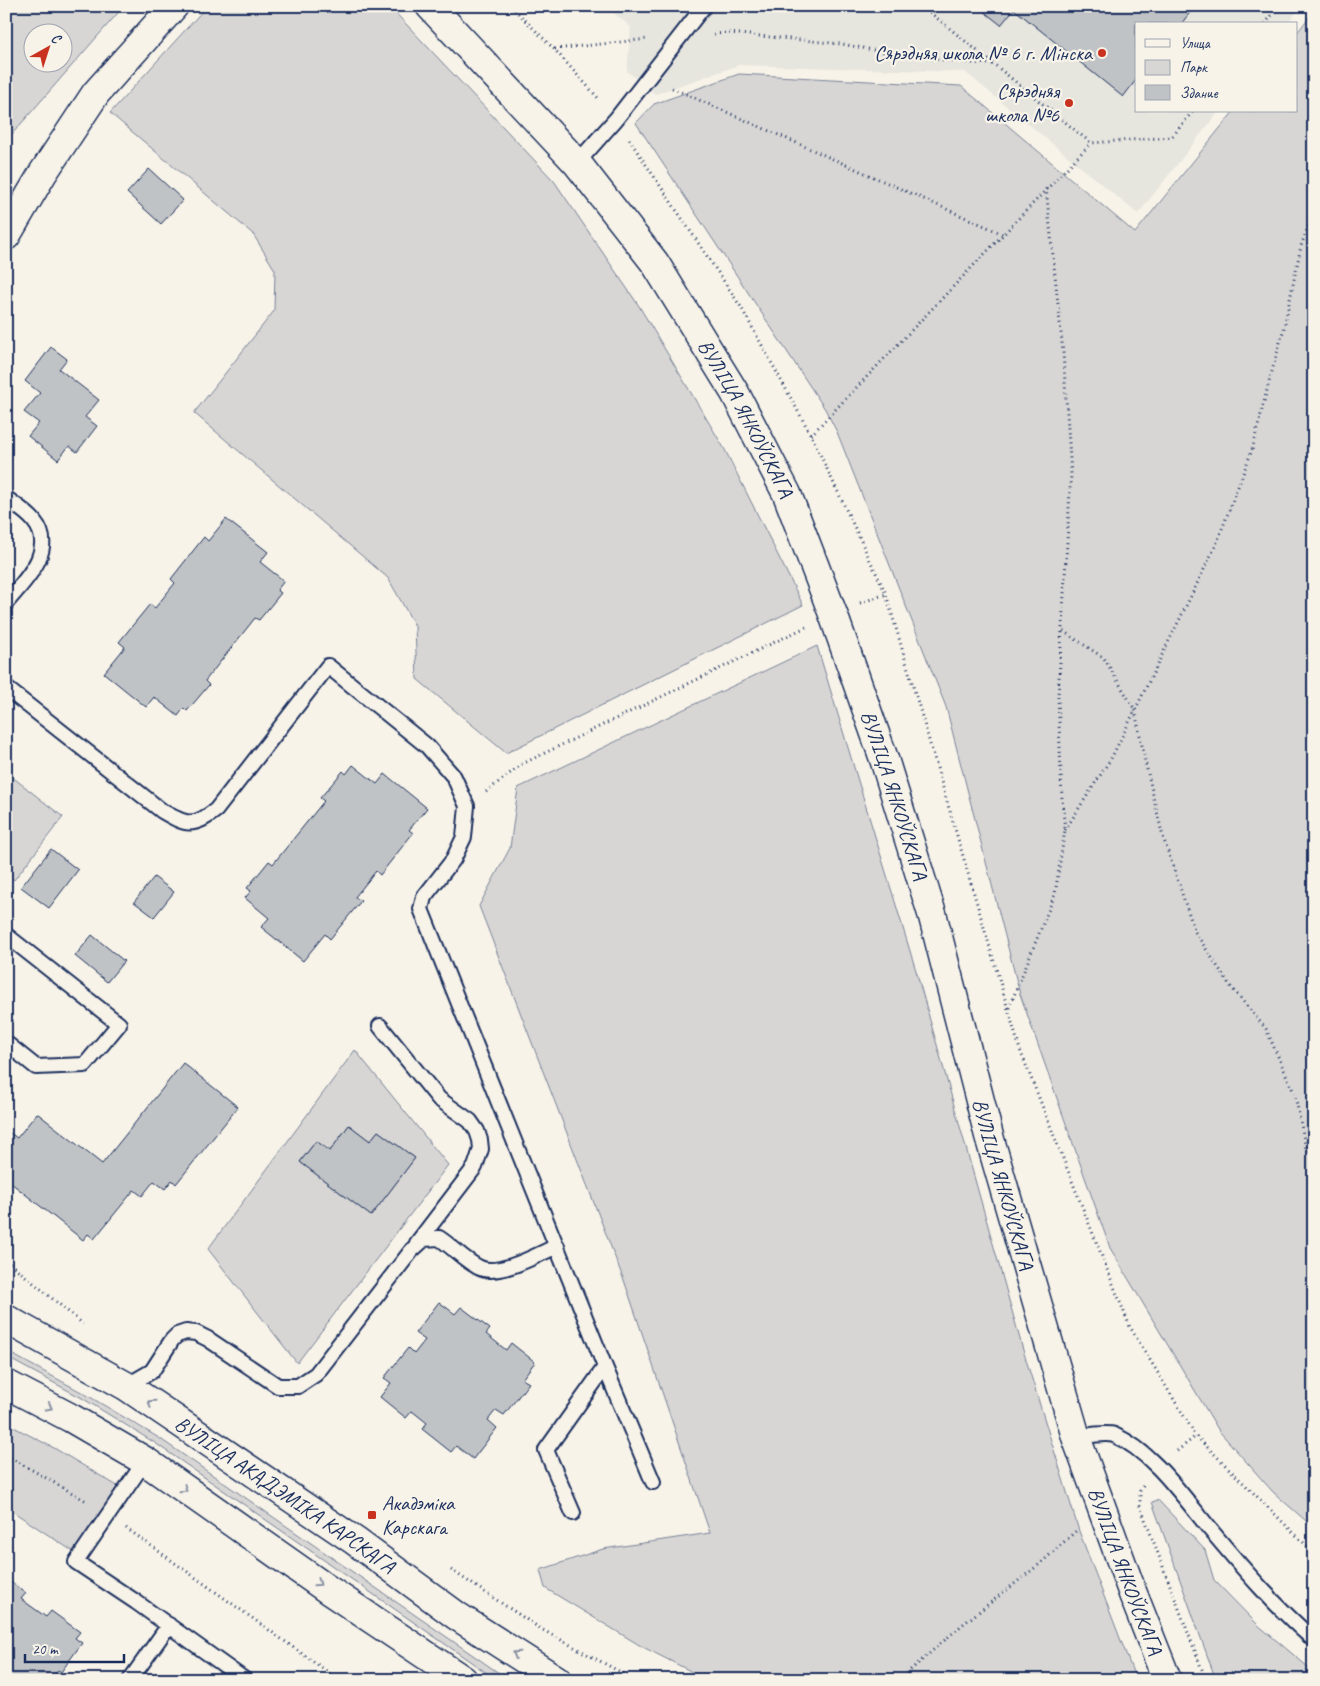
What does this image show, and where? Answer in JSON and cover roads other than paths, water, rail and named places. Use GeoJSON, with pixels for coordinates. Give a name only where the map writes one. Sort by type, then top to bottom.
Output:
{"type":"FeatureCollection","features":[{"type":"Feature","properties":{"kind":"street"},"geometry":{"type":"LineString","coordinates":[[6,236],[43,173],[96,93],[174,6]]}},
{"type":"Feature","properties":{"kind":"street","name":"ВУЛІЦА ЯНКОЎСКАГА"},"geometry":{"type":"LineString","coordinates":[[430,6],[577,163],[655,263],[735,393],[787,494],[833,614],[884,759],[933,918],[989,1136],[1076,1437],[1133,1594],[1167,1680]]}},
{"type":"Feature","properties":{"kind":"street","name":"ВУЛІЦА АКАДЭМІКА КАРСКАГА"},"geometry":{"type":"LineString","coordinates":[[6,1319],[126,1386],[355,1542],[457,1616],[557,1680]]}},
{"type":"Feature","properties":{"kind":"street"},"geometry":{"type":"LineString","coordinates":[[6,1384],[71,1418],[144,1462],[326,1589],[463,1680]]}},
{"type":"Feature","properties":{"kind":"lane"},"geometry":{"type":"LineString","coordinates":[[577,163],[616,119],[704,6]]}},
{"type":"Feature","properties":{"kind":"lane"},"geometry":{"type":"LineString","coordinates":[[6,498],[34,522],[41,537],[42,550],[33,570],[6,603]]}},
{"type":"Feature","properties":{"kind":"lane"},"geometry":{"type":"LineString","coordinates":[[6,688],[162,811],[179,821],[194,823],[204,819],[216,810],[328,666],[427,746],[454,777],[468,806],[464,837],[453,860],[424,897],[422,909],[605,1367],[653,1482]]}},
{"type":"Feature","properties":{"kind":"lane"},"geometry":{"type":"LineString","coordinates":[[6,935],[119,1024],[85,1065],[36,1067],[6,1043]]}},
{"type":"Feature","properties":{"kind":"lane"},"geometry":{"type":"LineString","coordinates":[[126,1386],[152,1372],[172,1340],[177,1335],[186,1332],[196,1333],[208,1339],[278,1386],[298,1386],[316,1374],[475,1167],[481,1149],[477,1131],[470,1121],[439,1099],[380,1026]]}},
{"type":"Feature","properties":{"kind":"lane"},"geometry":{"type":"LineString","coordinates":[[412,1250],[424,1239],[439,1238],[473,1264],[489,1271],[506,1268],[558,1246]]}},
{"type":"Feature","properties":{"kind":"lane"},"geometry":{"type":"LineString","coordinates":[[573,1513],[546,1450],[605,1367]]}},
{"type":"Feature","properties":{"kind":"lane"},"geometry":{"type":"LineString","coordinates":[[1076,1437],[1112,1434],[1137,1449],[1158,1467],[1232,1556],[1288,1618],[1314,1640]]}},
{"type":"Feature","properties":{"kind":"lane"},"geometry":{"type":"LineString","coordinates":[[144,1462],[76,1562],[169,1625],[245,1680]]}},
{"type":"Feature","properties":{"kind":"lane"},"geometry":{"type":"LineString","coordinates":[[130,1680],[169,1625]]}},
{"type":"Feature","properties":{"kind":"place","name":"Сярэдняя школа № 6 г. Мінска"},"geometry":{"type":"Point","coordinates":[1102,53]}},
{"type":"Feature","properties":{"kind":"place","name":"Сярэдняя школа №6"},"geometry":{"type":"Point","coordinates":[1069,103]}},
{"type":"Feature","properties":{"kind":"place","name":"Акадэміка Карскага"},"geometry":{"type":"Point","coordinates":[372,1515]}}]}
